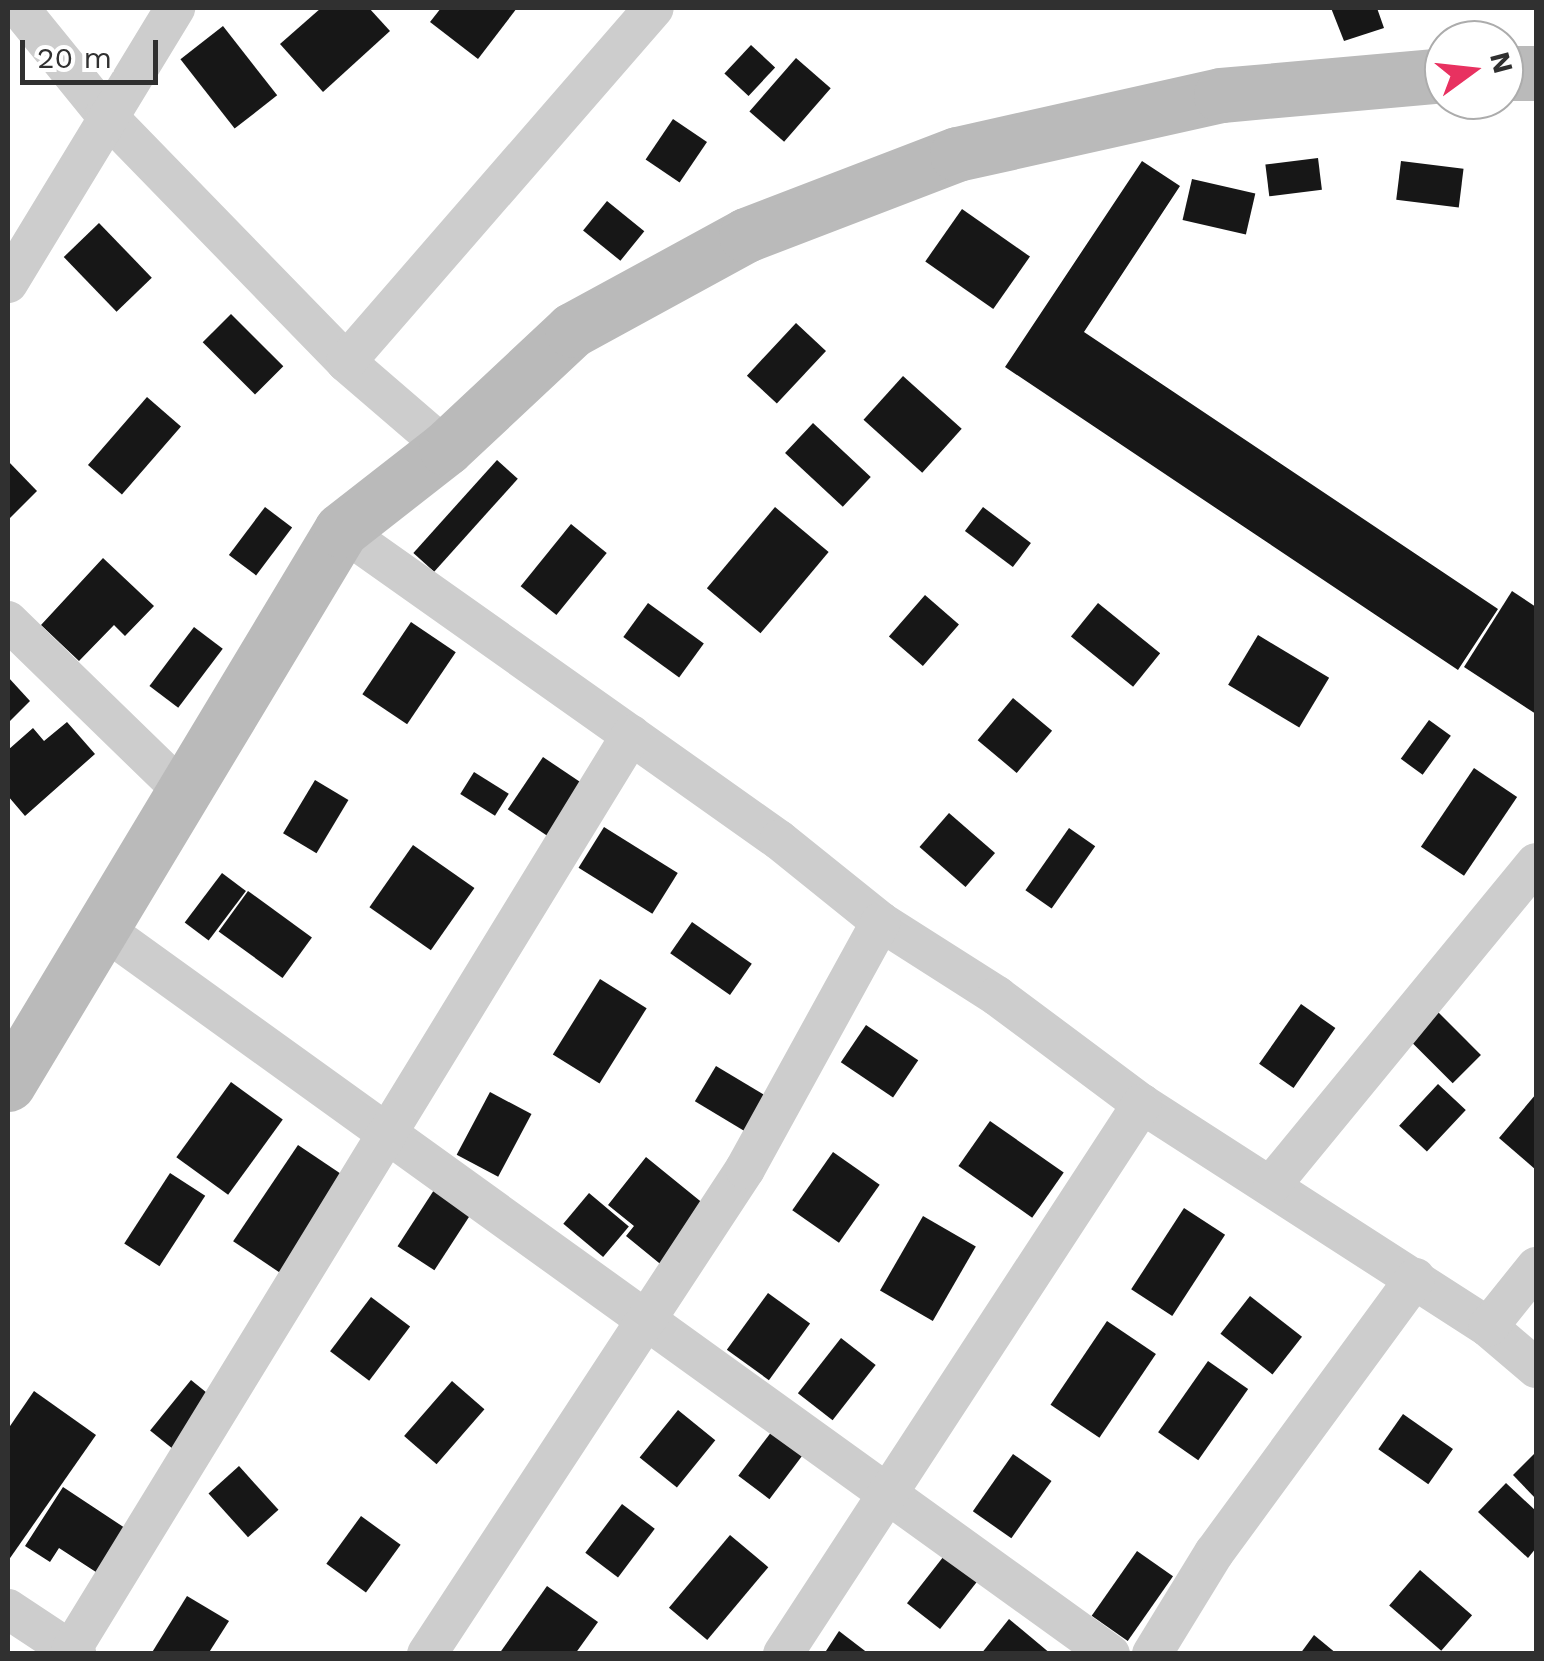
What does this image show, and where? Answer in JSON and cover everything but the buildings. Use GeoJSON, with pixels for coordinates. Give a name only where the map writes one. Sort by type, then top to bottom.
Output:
{"type":"FeatureCollection","features":[{"type":"Feature","properties":{"kind":"street"},"geometry":{"type":"LineString","coordinates":[[20,8],[105,114],[346,362],[446,448]]}},
{"type":"Feature","properties":{"kind":"street"},"geometry":{"type":"LineString","coordinates":[[8,283],[105,114],[176,8]]}},
{"type":"Feature","properties":{"kind":"street"},"geometry":{"type":"LineString","coordinates":[[346,362],[654,8]]}},
{"type":"Feature","properties":{"kind":"street"},"geometry":{"type":"LineString","coordinates":[[8,1084],[181,789],[340,530],[446,448],[572,330],[746,236],[957,154],[1221,95],[1424,76]]}},
{"type":"Feature","properties":{"kind":"street"},"geometry":{"type":"LineString","coordinates":[[340,530],[630,735],[881,922],[1142,1104],[1273,1183],[1488,1327],[1536,1368]]}},
{"type":"Feature","properties":{"kind":"street"},"geometry":{"type":"LineString","coordinates":[[8,621],[181,789]]}},
{"type":"Feature","properties":{"kind":"street"},"geometry":{"type":"LineString","coordinates":[[8,1609],[73,1652],[630,735]]}},
{"type":"Feature","properties":{"kind":"street"},"geometry":{"type":"LineString","coordinates":[[1273,1183],[1536,863]]}},
{"type":"Feature","properties":{"kind":"street"},"geometry":{"type":"LineString","coordinates":[[427,1654],[745,1168],[881,922]]}},
{"type":"Feature","properties":{"kind":"street"},"geometry":{"type":"LineString","coordinates":[[100,926],[642,1323],[1110,1654]]}},
{"type":"Feature","properties":{"kind":"street"},"geometry":{"type":"LineString","coordinates":[[783,1654],[890,1497],[1142,1104]]}},
{"type":"Feature","properties":{"kind":"street"},"geometry":{"type":"LineString","coordinates":[[1488,1327],[1536,1268]]}},
{"type":"Feature","properties":{"kind":"street"},"geometry":{"type":"LineString","coordinates":[[1152,1654],[1214,1553],[1415,1278]]}}]}
